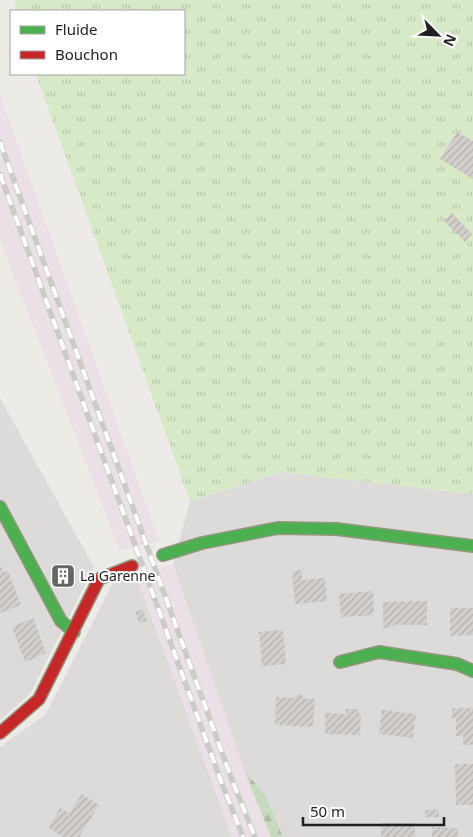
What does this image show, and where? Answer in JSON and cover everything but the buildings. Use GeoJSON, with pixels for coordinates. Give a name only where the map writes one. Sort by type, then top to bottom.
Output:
{"type":"FeatureCollection","features":[{"type":"Feature","properties":{"kind":"street"},"geometry":{"type":"LineString","coordinates":[[0,507],[61,621],[74,632]]}},
{"type":"Feature","properties":{"kind":"street"},"geometry":{"type":"LineString","coordinates":[[163,556],[202,544],[278,528],[336,529],[473,546]]}},
{"type":"Feature","properties":{"kind":"street"},"geometry":{"type":"LineString","coordinates":[[0,733],[39,700],[99,579],[132,566]]}},
{"type":"Feature","properties":{"kind":"street"},"geometry":{"type":"LineString","coordinates":[[340,662],[379,652],[457,664],[473,671]]}},
{"type":"Feature","properties":{"kind":"shaded area"},"geometry":{"type":"Polygon","coordinates":[[[0,95],[159,541],[120,551],[0,240],[0,95]]]}},
{"type":"Feature","properties":{"kind":"shaded area"},"geometry":{"type":"Polygon","coordinates":[[[0,398],[94,567],[30,694],[0,720],[0,398]]]}},
{"type":"Feature","properties":{"kind":"shaded area"},"geometry":{"type":"Polygon","coordinates":[[[281,472],[473,494],[473,837],[283,837],[267,798],[244,770],[173,564],[190,501],[281,472]]]}},
{"type":"Feature","properties":{"kind":"shaded area"},"geometry":{"type":"Polygon","coordinates":[[[173,564],[244,770],[271,837],[232,837],[136,575],[173,564]]]}},
{"type":"Feature","properties":{"kind":"shaded area"},"geometry":{"type":"Polygon","coordinates":[[[136,575],[232,837],[0,837],[0,747],[45,715],[113,583],[136,575]]]}},
{"type":"Feature","properties":{"kind":"green space"},"geometry":{"type":"Polygon","coordinates":[[[15,0],[473,0],[473,494],[281,472],[190,501],[36,75],[185,75],[185,10],[16,10],[15,0]]]}},
{"type":"Feature","properties":{"kind":"green space"},"geometry":{"type":"Polygon","coordinates":[[[244,770],[267,798],[283,837],[271,837],[244,770]]]}},
{"type":"Feature","properties":{"kind":"railway"},"geometry":{"type":"LineString","coordinates":[[0,142],[232,780],[255,837]]}},
{"type":"Feature","properties":{"kind":"railway"},"geometry":{"type":"LineString","coordinates":[[0,174],[243,837]]}},
{"type":"Feature","properties":{"kind":"traffic: fast"},"geometry":{"type":"LineString","coordinates":[[0,507],[61,621],[74,632]]}},
{"type":"Feature","properties":{"kind":"traffic: fast"},"geometry":{"type":"LineString","coordinates":[[163,555],[202,543],[278,528],[336,529],[473,546]]}},
{"type":"Feature","properties":{"kind":"traffic: fast"},"geometry":{"type":"LineString","coordinates":[[340,662],[379,652],[457,664],[473,671]]}},
{"type":"Feature","properties":{"kind":"traffic: jam"},"geometry":{"type":"LineString","coordinates":[[0,733],[39,699],[99,579],[132,566]]}},
{"type":"Feature","properties":{"kind":"place","name":"La Garenne"},"geometry":{"type":"Point","coordinates":[63,576]}}]}
